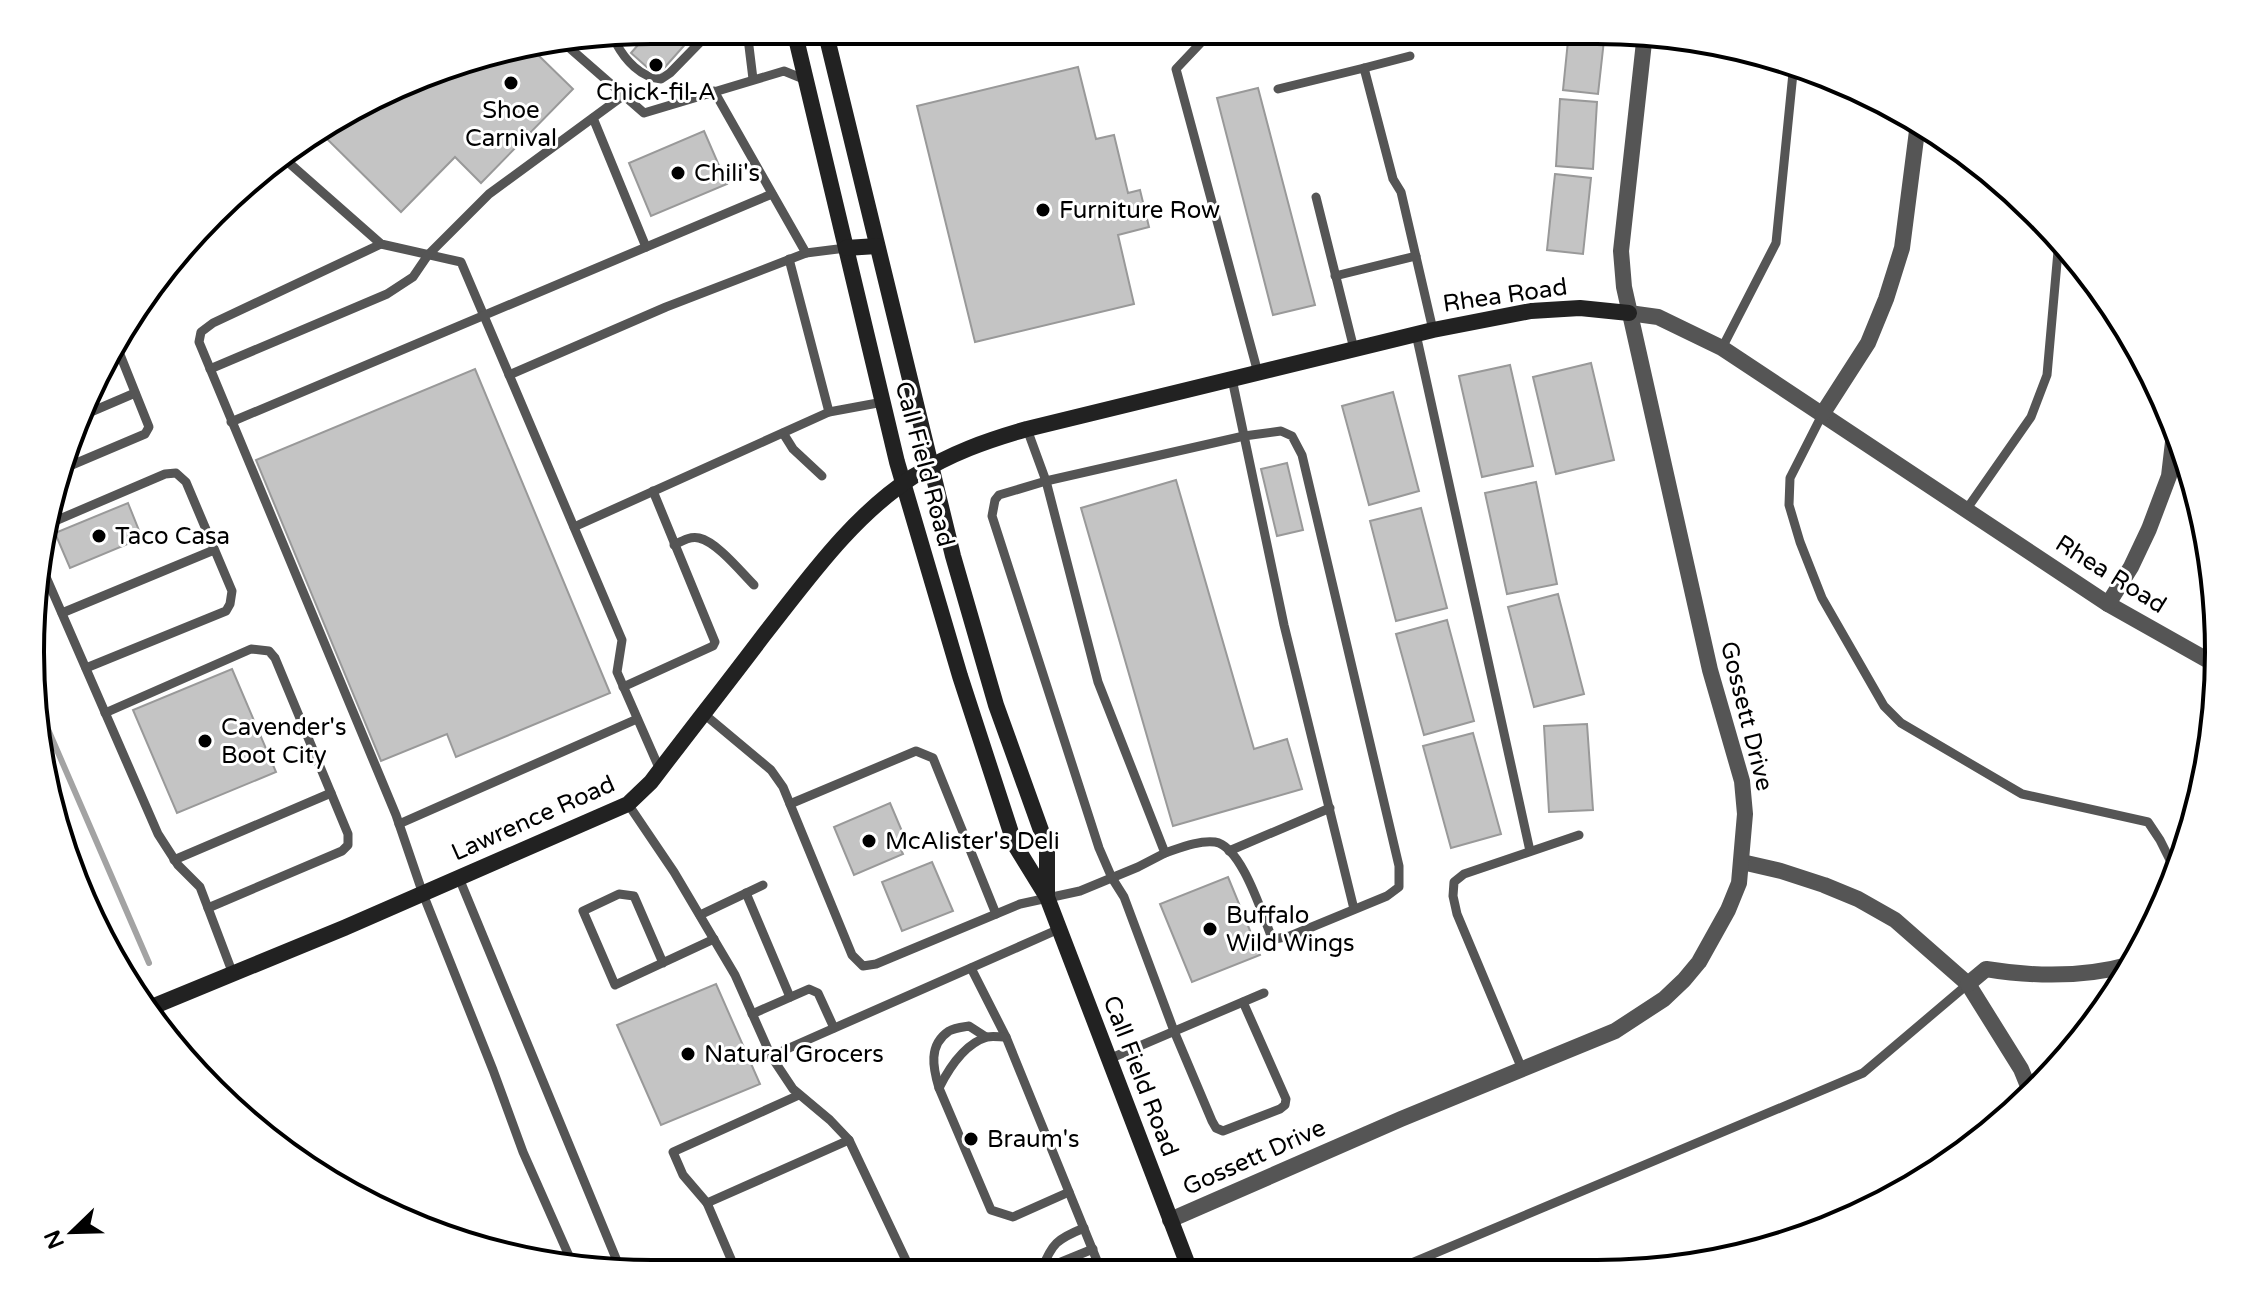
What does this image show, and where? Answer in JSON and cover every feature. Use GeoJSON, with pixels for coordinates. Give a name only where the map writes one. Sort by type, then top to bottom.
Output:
{"type":"FeatureCollection","features":[{"type":"Feature","properties":{"kind":"main road","name":"Call Field Road"},"geometry":{"type":"LineString","coordinates":[[797,44],[883,402],[908,481],[960,676],[1015,845],[1047,897],[1170,1220],[1181,1260]]}},
{"type":"Feature","properties":{"kind":"main road","name":"Call Field Road"},"geometry":{"type":"LineString","coordinates":[[828,44],[953,556],[996,705],[1047,847],[1047,897]]}},
{"type":"Feature","properties":{"kind":"main road"},"geometry":{"type":"LineString","coordinates":[[806,80],[835,72]]}},
{"type":"Feature","properties":{"kind":"main road"},"geometry":{"type":"LineString","coordinates":[[846,248],[877,246]]}},
{"type":"Feature","properties":{"kind":"main road","name":"Rhea Road"},"geometry":{"type":"LineString","coordinates":[[908,481],[965,448],[1027,429],[1424,332],[1531,311],[1580,308],[1629,313]]}},
{"type":"Feature","properties":{"kind":"main road","name":"Lawrence Road"},"geometry":{"type":"LineString","coordinates":[[157,1005],[628,804],[651,782],[814,571],[850,531],[908,481]]}},
{"type":"Feature","properties":{"kind":"street","name":"Gossett Drive"},"geometry":{"type":"LineString","coordinates":[[1170,1220],[1401,1119],[1615,1031],[1639,1017],[1664,999],[1699,962],[1739,883],[1745,814],[1742,781],[1710,670],[1624,287],[1621,251],[1644,46]]}},
{"type":"Feature","properties":{"kind":"street"},"geometry":{"type":"LineString","coordinates":[[1823,413],[1868,343],[1886,299],[1902,248],[1917,135]]}},
{"type":"Feature","properties":{"kind":"street","name":"Rhea Road"},"geometry":{"type":"LineString","coordinates":[[1629,313],[1658,317],[1722,348],[2108,604],[2205,659]]}},
{"type":"Feature","properties":{"kind":"street"},"geometry":{"type":"LineString","coordinates":[[2108,604],[2137,554],[2169,476],[2172,453]]}},
{"type":"Feature","properties":{"kind":"street"},"geometry":{"type":"LineString","coordinates":[[1742,862],[1824,885],[1858,899],[1895,920],[1968,984],[2026,1082]]}},
{"type":"Feature","properties":{"kind":"street"},"geometry":{"type":"LineString","coordinates":[[1968,984],[1986,969],[2073,976],[2116,969]]}},
{"type":"Feature","properties":{"kind":"lane"},"geometry":{"type":"LineString","coordinates":[[617,45],[645,76],[661,79],[698,44]]}},
{"type":"Feature","properties":{"kind":"lane"},"geometry":{"type":"LineString","coordinates":[[749,44],[753,79]]}},
{"type":"Feature","properties":{"kind":"lane"},"geometry":{"type":"LineString","coordinates":[[1200,44],[1176,69],[1258,373]]}},
{"type":"Feature","properties":{"kind":"lane"},"geometry":{"type":"LineString","coordinates":[[574,49],[644,113],[784,71],[806,80]]}},
{"type":"Feature","properties":{"kind":"lane"},"geometry":{"type":"LineString","coordinates":[[1278,89],[1410,56]]}},
{"type":"Feature","properties":{"kind":"lane"},"geometry":{"type":"LineString","coordinates":[[1364,68],[1393,179],[1401,192],[1416,256],[1424,332],[1530,851]]}},
{"type":"Feature","properties":{"kind":"lane"},"geometry":{"type":"LineString","coordinates":[[1722,348],[1776,243],[1793,76]]}},
{"type":"Feature","properties":{"kind":"lane"},"geometry":{"type":"LineString","coordinates":[[714,91],[806,253]]}},
{"type":"Feature","properties":{"kind":"lane"},"geometry":{"type":"LineString","coordinates":[[210,369],[387,294],[413,277],[428,255],[489,194],[624,95]]}},
{"type":"Feature","properties":{"kind":"lane"},"geometry":{"type":"LineString","coordinates":[[593,118],[646,247]]}},
{"type":"Feature","properties":{"kind":"lane"},"geometry":{"type":"LineString","coordinates":[[290,164],[381,244],[461,262],[622,640],[617,672],[660,770]]}},
{"type":"Feature","properties":{"kind":"lane"},"geometry":{"type":"LineString","coordinates":[[231,422],[772,194]]}},
{"type":"Feature","properties":{"kind":"lane"},"geometry":{"type":"LineString","coordinates":[[1316,197],[1354,349]]}},
{"type":"Feature","properties":{"kind":"lane"},"geometry":{"type":"LineString","coordinates":[[381,244],[213,323],[201,332],[199,342],[399,824],[528,1166],[568,1254]]}},
{"type":"Feature","properties":{"kind":"lane"},"geometry":{"type":"LineString","coordinates":[[509,375],[666,307],[789,259],[806,253],[846,248]]}},
{"type":"Feature","properties":{"kind":"lane"},"geometry":{"type":"LineString","coordinates":[[1966,510],[2031,417],[2047,375],[2058,255]]}},
{"type":"Feature","properties":{"kind":"lane"},"geometry":{"type":"LineString","coordinates":[[1335,276],[1416,256]]}},
{"type":"Feature","properties":{"kind":"lane"},"geometry":{"type":"LineString","coordinates":[[789,259],[829,412]]}},
{"type":"Feature","properties":{"kind":"lane"},"geometry":{"type":"LineString","coordinates":[[74,464],[145,434],[149,427],[121,356]]}},
{"type":"Feature","properties":{"kind":"lane"},"geometry":{"type":"LineString","coordinates":[[1232,379],[1284,625],[1354,909]]}},
{"type":"Feature","properties":{"kind":"lane"},"geometry":{"type":"LineString","coordinates":[[94,411],[135,393]]}},
{"type":"Feature","properties":{"kind":"lane"},"geometry":{"type":"LineString","coordinates":[[574,527],[829,412],[883,402]]}},
{"type":"Feature","properties":{"kind":"lane"},"geometry":{"type":"LineString","coordinates":[[1823,413],[1790,478],[1789,505],[1822,598],[1884,706],[1901,723],[2022,794],[2148,822],[2169,858]]}},
{"type":"Feature","properties":{"kind":"lane"},"geometry":{"type":"LineString","coordinates":[[1027,429],[1046,481],[1098,682],[1165,853]]}},
{"type":"Feature","properties":{"kind":"lane"},"geometry":{"type":"LineString","coordinates":[[704,714],[771,770],[783,787],[852,955],[863,966],[876,964],[1020,904],[1080,891],[1112,878],[1165,853],[1203,843],[1224,845],[1242,867],[1275,939],[1284,938],[1395,891],[1399,887],[1399,866],[1302,455],[1292,436],[1281,431],[1244,436],[1046,481],[999,495],[992,516],[1099,848],[1112,878],[1124,897],[1174,1031],[1216,1128],[1223,1131],[1280,1109],[1286,1099],[1243,1002]]}},
{"type":"Feature","properties":{"kind":"lane"},"geometry":{"type":"LineString","coordinates":[[783,433],[793,449],[822,476]]}},
{"type":"Feature","properties":{"kind":"lane"},"geometry":{"type":"LineString","coordinates":[[59,519],[165,474],[176,473],[186,482],[232,591],[226,611],[86,668]]}},
{"type":"Feature","properties":{"kind":"lane"},"geometry":{"type":"LineString","coordinates":[[623,687],[713,646],[715,642],[653,491]]}},
{"type":"Feature","properties":{"kind":"lane"},"geometry":{"type":"LineString","coordinates":[[674,545],[686,539],[703,540],[720,551],[754,585]]}},
{"type":"Feature","properties":{"kind":"lane"},"geometry":{"type":"LineString","coordinates":[[62,613],[214,550]]}},
{"type":"Feature","properties":{"kind":"lane"},"geometry":{"type":"LineString","coordinates":[[48,582],[158,834],[174,860],[200,887],[233,974]]}},
{"type":"Feature","properties":{"kind":"lane"},"geometry":{"type":"LineString","coordinates":[[105,713],[251,649],[269,651],[275,658],[348,834],[348,845],[342,851],[208,908]]}},
{"type":"Feature","properties":{"kind":"lane"},"geometry":{"type":"LineString","coordinates":[[399,824],[637,719]]}},
{"type":"Feature","properties":{"kind":"lane"},"geometry":{"type":"LineString","coordinates":[[790,804],[916,751],[933,758],[996,914]]}},
{"type":"Feature","properties":{"kind":"lane"},"geometry":{"type":"LineString","coordinates":[[174,860],[331,793]]}},
{"type":"Feature","properties":{"kind":"lane"},"geometry":{"type":"LineString","coordinates":[[628,804],[674,872],[735,975],[771,1056],[793,1089],[849,1140],[906,1260]]}},
{"type":"Feature","properties":{"kind":"lane"},"geometry":{"type":"LineString","coordinates":[[1229,851],[1330,808]]}},
{"type":"Feature","properties":{"kind":"lane"},"geometry":{"type":"LineString","coordinates":[[1522,1069],[1457,914],[1454,882],[1464,874],[1579,835]]}},
{"type":"Feature","properties":{"kind":"lane"},"geometry":{"type":"LineString","coordinates":[[459,878],[616,1259]]}},
{"type":"Feature","properties":{"kind":"lane"},"geometry":{"type":"LineString","coordinates":[[700,915],[763,885]]}},
{"type":"Feature","properties":{"kind":"lane"},"geometry":{"type":"LineString","coordinates":[[746,893],[790,997]]}},
{"type":"Feature","properties":{"kind":"lane"},"geometry":{"type":"LineString","coordinates":[[663,963],[634,896],[619,894],[583,911],[615,985],[663,963],[714,939]]}},
{"type":"Feature","properties":{"kind":"lane"},"geometry":{"type":"LineString","coordinates":[[771,1056],[1059,929]]}},
{"type":"Feature","properties":{"kind":"lane"},"geometry":{"type":"LineString","coordinates":[[971,968],[1006,1037],[1097,1260]]}},
{"type":"Feature","properties":{"kind":"lane"},"geometry":{"type":"LineString","coordinates":[[1419,1260],[1863,1073],[1968,984]]}},
{"type":"Feature","properties":{"kind":"lane"},"geometry":{"type":"LineString","coordinates":[[752,1014],[809,989],[818,993],[834,1028]]}},
{"type":"Feature","properties":{"kind":"lane"},"geometry":{"type":"LineString","coordinates":[[1109,1059],[1264,993]]}},
{"type":"Feature","properties":{"kind":"lane"},"geometry":{"type":"LineString","coordinates":[[986,1037],[969,1026],[950,1030],[936,1045],[933,1066],[939,1088],[991,1210],[1013,1217],[1069,1192]]}},
{"type":"Feature","properties":{"kind":"lane"},"geometry":{"type":"LineString","coordinates":[[939,1088],[961,1053],[986,1037],[1006,1037]]}},
{"type":"Feature","properties":{"kind":"lane"},"geometry":{"type":"LineString","coordinates":[[731,1260],[707,1203],[683,1175],[673,1152],[799,1095]]}},
{"type":"Feature","properties":{"kind":"lane"},"geometry":{"type":"LineString","coordinates":[[707,1203],[849,1140]]}},
{"type":"Feature","properties":{"kind":"lane"},"geometry":{"type":"LineString","coordinates":[[1044,1260],[1050,1246],[1084,1228]]}},
{"type":"Feature","properties":{"kind":"lane"},"geometry":{"type":"LineString","coordinates":[[1067,1260],[1093,1249]]}},
{"type":"Feature","properties":{"kind":"building"},"geometry":{"type":"Polygon","coordinates":[[[639,44],[686,44],[657,76],[631,53],[639,44]]]}},
{"type":"Feature","properties":{"kind":"building"},"geometry":{"type":"Polygon","coordinates":[[[1568,44],[1604,44],[1598,94],[1563,90],[1568,44]]]}},
{"type":"Feature","properties":{"kind":"building"},"geometry":{"type":"Polygon","coordinates":[[[538,55],[573,89],[481,183],[455,157],[401,212],[326,138],[419,90],[457,76],[533,56],[538,55]]]}},
{"type":"Feature","properties":{"kind":"building","name":"Furniture Row"},"geometry":{"type":"Polygon","coordinates":[[[1078,67],[1096,139],[1114,135],[1128,193],[1140,190],[1149,227],[1118,235],[1134,304],[975,342],[917,106],[1078,67]]]}},
{"type":"Feature","properties":{"kind":"building"},"geometry":{"type":"Polygon","coordinates":[[[1258,88],[1315,305],[1273,315],[1217,98],[1258,88]]]}},
{"type":"Feature","properties":{"kind":"building"},"geometry":{"type":"Polygon","coordinates":[[[1560,99],[1597,102],[1593,169],[1556,166],[1560,99]]]}},
{"type":"Feature","properties":{"kind":"building","name":"Chili's"},"geometry":{"type":"Polygon","coordinates":[[[704,131],[727,184],[651,216],[629,163],[704,131]]]}},
{"type":"Feature","properties":{"kind":"building"},"geometry":{"type":"Polygon","coordinates":[[[1555,174],[1591,178],[1583,254],[1547,250],[1555,174]]]}},
{"type":"Feature","properties":{"kind":"building"},"geometry":{"type":"Polygon","coordinates":[[[1591,363],[1614,460],[1556,474],[1533,377],[1591,363]]]}},
{"type":"Feature","properties":{"kind":"building"},"geometry":{"type":"Polygon","coordinates":[[[1510,365],[1533,466],[1482,477],[1459,376],[1510,365]]]}},
{"type":"Feature","properties":{"kind":"building"},"geometry":{"type":"Polygon","coordinates":[[[475,369],[610,693],[456,757],[447,734],[381,761],[256,460],[475,369]]]}},
{"type":"Feature","properties":{"kind":"building"},"geometry":{"type":"Polygon","coordinates":[[[1393,392],[1419,491],[1369,505],[1342,406],[1393,392]]]}},
{"type":"Feature","properties":{"kind":"building"},"geometry":{"type":"Polygon","coordinates":[[[1287,463],[1303,530],[1277,536],[1261,469],[1287,463]]]}},
{"type":"Feature","properties":{"kind":"building"},"geometry":{"type":"Polygon","coordinates":[[[1176,480],[1254,749],[1287,739],[1302,789],[1173,826],[1081,508],[1176,480]]]}},
{"type":"Feature","properties":{"kind":"building"},"geometry":{"type":"Polygon","coordinates":[[[1536,482],[1557,584],[1507,594],[1485,493],[1536,482]]]}},
{"type":"Feature","properties":{"kind":"building","name":"Taco Casa"},"geometry":{"type":"Polygon","coordinates":[[[128,503],[142,538],[70,568],[56,533],[128,503]]]}},
{"type":"Feature","properties":{"kind":"building"},"geometry":{"type":"Polygon","coordinates":[[[1421,508],[1447,608],[1396,621],[1370,521],[1421,508]]]}},
{"type":"Feature","properties":{"kind":"building"},"geometry":{"type":"Polygon","coordinates":[[[1558,594],[1584,694],[1534,707],[1508,607],[1558,594]]]}},
{"type":"Feature","properties":{"kind":"building"},"geometry":{"type":"Polygon","coordinates":[[[1447,620],[1474,721],[1424,735],[1396,634],[1447,620]]]}},
{"type":"Feature","properties":{"kind":"building","name":"Cavender's Boot City"},"geometry":{"type":"Polygon","coordinates":[[[232,669],[276,772],[177,813],[133,710],[232,669]]]}},
{"type":"Feature","properties":{"kind":"building"},"geometry":{"type":"Polygon","coordinates":[[[1587,724],[1593,810],[1549,812],[1544,726],[1587,724]]]}},
{"type":"Feature","properties":{"kind":"building"},"geometry":{"type":"Polygon","coordinates":[[[1473,733],[1501,834],[1451,848],[1423,746],[1473,733]]]}},
{"type":"Feature","properties":{"kind":"building"},"geometry":{"type":"Polygon","coordinates":[[[890,803],[904,836],[896,839],[903,854],[854,875],[834,827],[890,803]]]}},
{"type":"Feature","properties":{"kind":"building"},"geometry":{"type":"Polygon","coordinates":[[[932,862],[953,911],[902,931],[882,882],[932,862]]]}},
{"type":"Feature","properties":{"kind":"building","name":"Buffalo Wild Wings"},"geometry":{"type":"Polygon","coordinates":[[[1228,877],[1260,955],[1192,982],[1160,904],[1228,877]]]}},
{"type":"Feature","properties":{"kind":"building","name":"Natural Grocers"},"geometry":{"type":"Polygon","coordinates":[[[716,984],[760,1084],[661,1125],[617,1025],[716,984]]]}},
{"type":"Feature","properties":{"kind":"waterway"},"geometry":{"type":"LineString","coordinates":[[49,732],[149,963]]}},
{"type":"Feature","properties":{"kind":"place","name":"Chick-fil-A"},"geometry":{"type":"Point","coordinates":[656,65]}},
{"type":"Feature","properties":{"kind":"place","name":"Shoe Carnival"},"geometry":{"type":"Point","coordinates":[511,83]}},
{"type":"Feature","properties":{"kind":"place","name":"Chili's"},"geometry":{"type":"Point","coordinates":[678,173]}},
{"type":"Feature","properties":{"kind":"place","name":"Furniture Row"},"geometry":{"type":"Point","coordinates":[1043,210]}},
{"type":"Feature","properties":{"kind":"place","name":"Taco Casa"},"geometry":{"type":"Point","coordinates":[99,536]}},
{"type":"Feature","properties":{"kind":"place","name":"Cavender's Boot City"},"geometry":{"type":"Point","coordinates":[205,741]}},
{"type":"Feature","properties":{"kind":"place","name":"McAlister's Deli"},"geometry":{"type":"Point","coordinates":[869,841]}},
{"type":"Feature","properties":{"kind":"place","name":"Buffalo Wild Wings"},"geometry":{"type":"Point","coordinates":[1210,929]}},
{"type":"Feature","properties":{"kind":"place","name":"Natural Grocers"},"geometry":{"type":"Point","coordinates":[688,1054]}},
{"type":"Feature","properties":{"kind":"place","name":"Braum's"},"geometry":{"type":"Point","coordinates":[971,1139]}}]}
